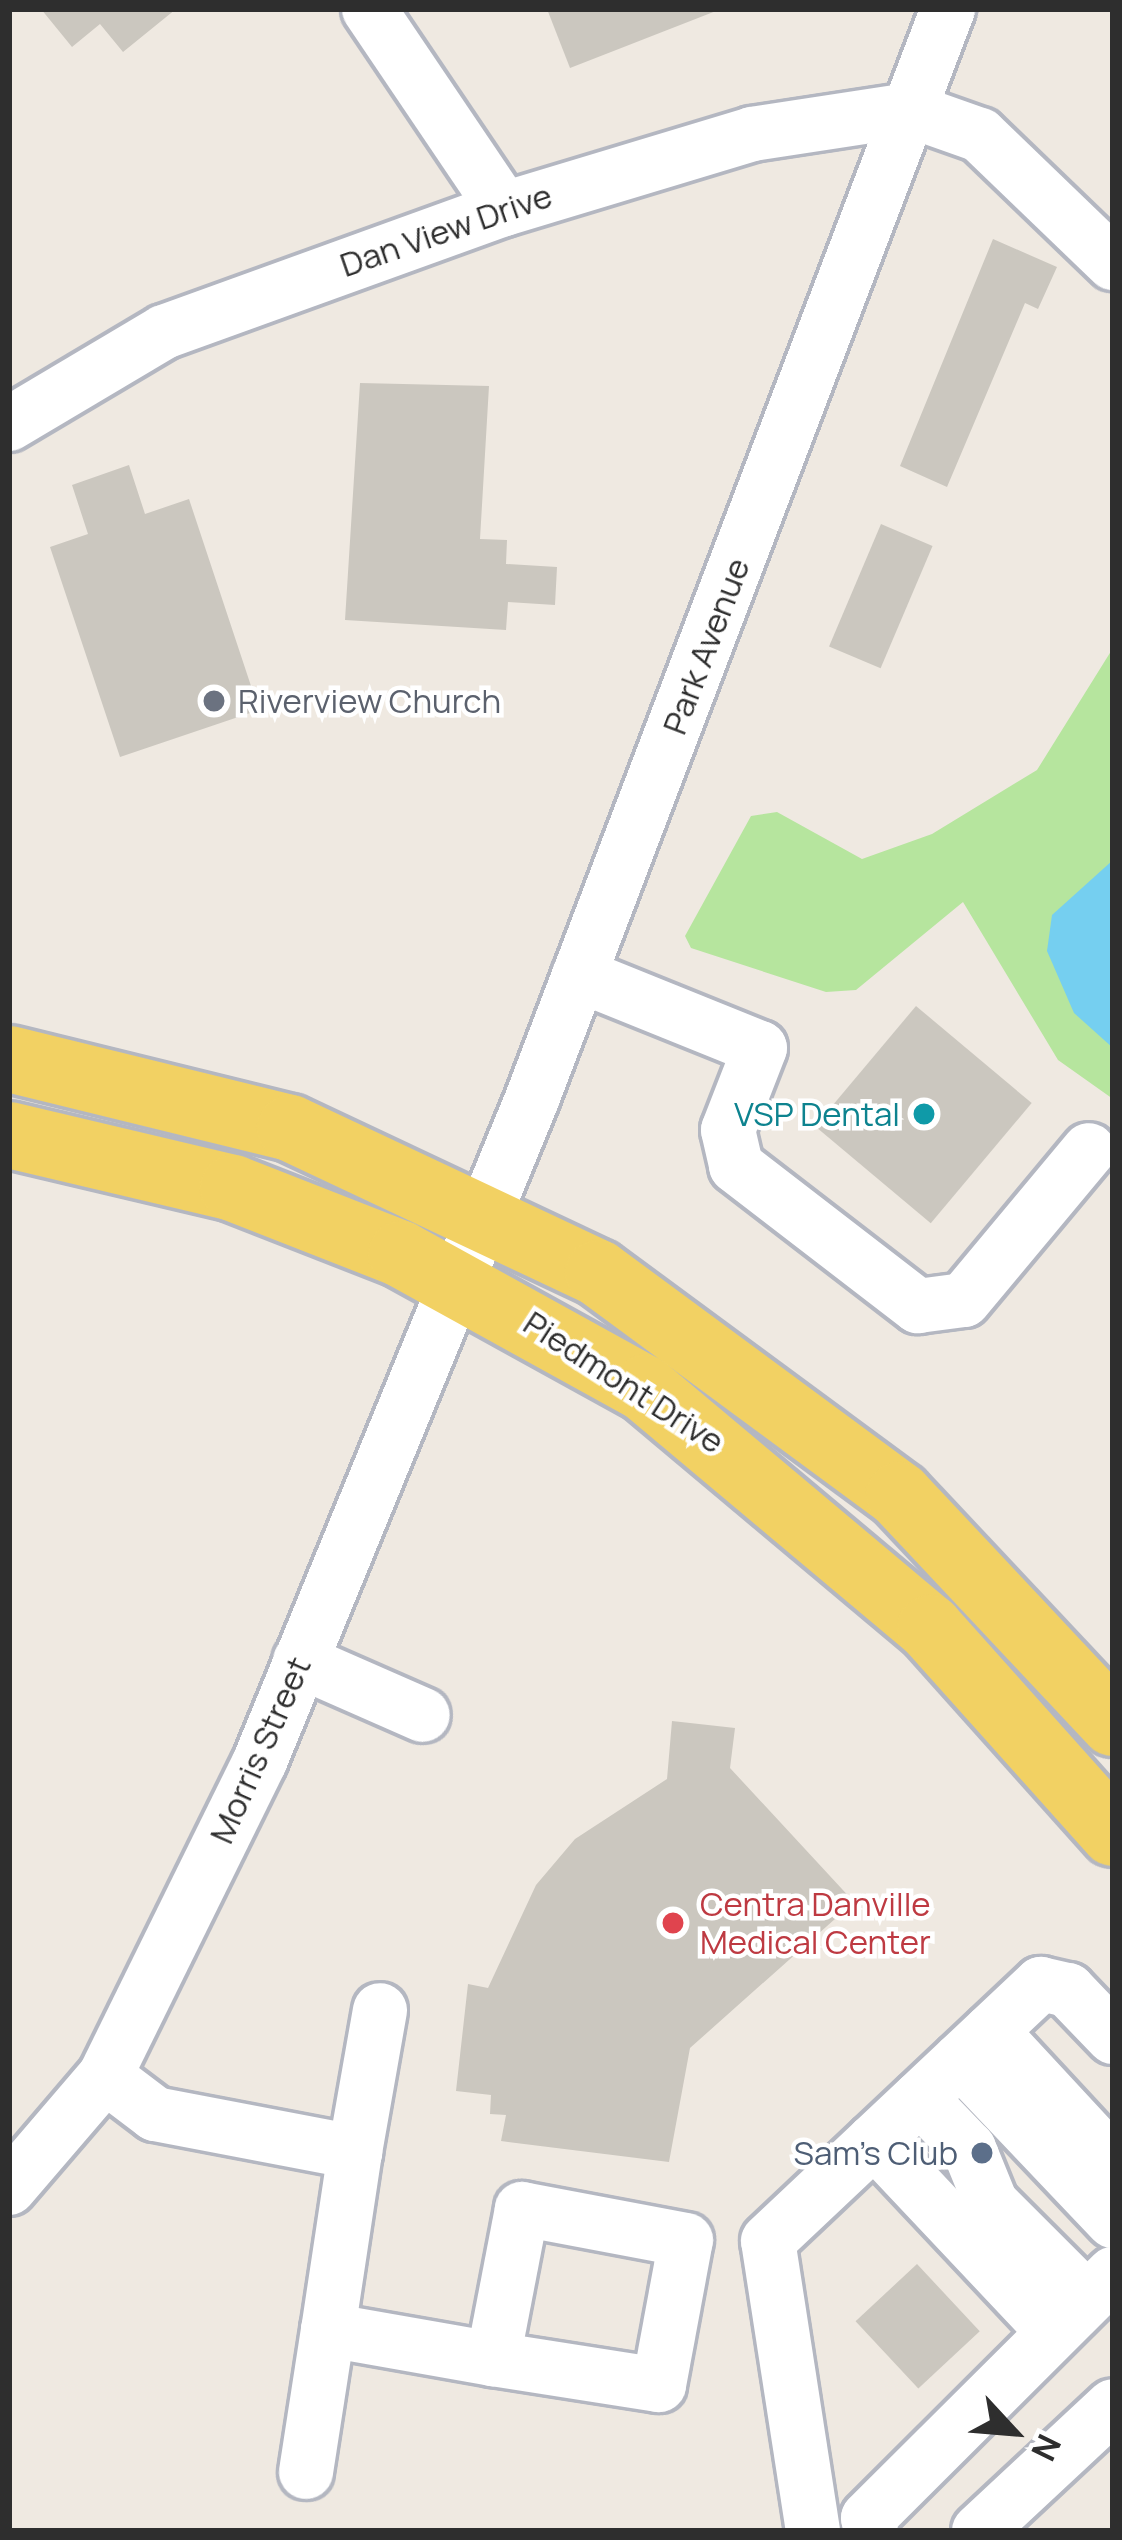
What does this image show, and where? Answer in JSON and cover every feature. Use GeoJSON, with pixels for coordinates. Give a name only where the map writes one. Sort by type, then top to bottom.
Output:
{"type":"FeatureCollection","features":[{"type":"Feature","properties":{"kind":"main road"},"geometry":{"type":"LineString","coordinates":[[9,1059],[290,1128],[484,1213],[617,1285],[821,1431],[948,1544],[1113,1723]]}},
{"type":"Feature","properties":{"kind":"main road","name":"Piedmont Drive"},"geometry":{"type":"LineString","coordinates":[[9,1135],[233,1188],[456,1280],[644,1388],[841,1544],[1113,1833]]}},
{"type":"Feature","properties":{"kind":"street"},"geometry":{"type":"LineString","coordinates":[[368,9],[504,209]]}},
{"type":"Feature","properties":{"kind":"street","name":"Park Avenue"},"geometry":{"type":"LineString","coordinates":[[456,1280],[580,975],[948,9]]}},
{"type":"Feature","properties":{"kind":"street"},"geometry":{"type":"LineString","coordinates":[[909,110],[980,135],[1113,262]]}},
{"type":"Feature","properties":{"kind":"street","name":"Dan View Drive"},"geometry":{"type":"LineString","coordinates":[[9,424],[164,332],[504,209],[752,134],[909,110]]}},
{"type":"Feature","properties":{"kind":"street"},"geometry":{"type":"LineString","coordinates":[[580,975],[760,1048],[728,1130],[736,1166],[919,1306],[964,1300],[1089,1150]]}},
{"type":"Feature","properties":{"kind":"street","name":"Morris Street"},"geometry":{"type":"LineString","coordinates":[[9,2188],[105,2076],[300,1661],[456,1280]]}},
{"type":"Feature","properties":{"kind":"street"},"geometry":{"type":"LineString","coordinates":[[300,1661],[423,1715]]}},
{"type":"Feature","properties":{"kind":"street"},"geometry":{"type":"LineString","coordinates":[[813,2531],[768,2241],[1041,1984],[1068,1990],[1113,2037]]}},
{"type":"Feature","properties":{"kind":"street"},"geometry":{"type":"LineString","coordinates":[[306,2472],[380,2010]]}},
{"type":"Feature","properties":{"kind":"street"},"geometry":{"type":"LineString","coordinates":[[974,2047],[1098,2146],[1107,2198]]}},
{"type":"Feature","properties":{"kind":"street"},"geometry":{"type":"LineString","coordinates":[[105,2076],[155,2114],[355,2152]]}},
{"type":"Feature","properties":{"kind":"street"},"geometry":{"type":"LineString","coordinates":[[893,2123],[969,2149],[991,2203],[1087,2297]]}},
{"type":"Feature","properties":{"kind":"street"},"geometry":{"type":"LineString","coordinates":[[893,2123],[1087,2297]]}},
{"type":"Feature","properties":{"kind":"street"},"geometry":{"type":"LineString","coordinates":[[872,2531],[868,2518],[1087,2297]]}},
{"type":"Feature","properties":{"kind":"street"},"geometry":{"type":"LineString","coordinates":[[328,2330],[493,2359]]}},
{"type":"Feature","properties":{"kind":"street"},"geometry":{"type":"LineString","coordinates":[[979,2531],[1113,2406]]}},
{"type":"Feature","properties":{"kind":"green space"},"geometry":{"type":"Polygon","coordinates":[[[1113,648],[1113,1099],[1058,1060],[963,902],[856,990],[826,992],[691,948],[685,936],[751,816],[777,812],[862,859],[932,834],[1037,770],[1113,648]]]}},
{"type":"Feature","properties":{"kind":"water"},"geometry":{"type":"Polygon","coordinates":[[[1113,860],[1113,1048],[1074,1013],[1047,951],[1052,915],[1113,860]]]}},
{"type":"Feature","properties":{"kind":"building"},"geometry":{"type":"Polygon","coordinates":[[[41,9],[176,9],[123,52],[100,24],[72,47],[41,9]]]}},
{"type":"Feature","properties":{"kind":"building"},"geometry":{"type":"Polygon","coordinates":[[[547,9],[716,9],[716,11],[570,68],[547,9]]]}},
{"type":"Feature","properties":{"kind":"building"},"geometry":{"type":"Polygon","coordinates":[[[993,239],[1057,267],[1038,309],[1025,303],[947,487],[900,466],[993,239]]]}},
{"type":"Feature","properties":{"kind":"building"},"geometry":{"type":"Polygon","coordinates":[[[360,383],[489,386],[480,539],[507,540],[506,564],[557,567],[555,605],[508,602],[506,630],[345,620],[360,383]]]}},
{"type":"Feature","properties":{"kind":"building"},"geometry":{"type":"Polygon","coordinates":[[[129,465],[145,514],[189,499],[259,710],[120,757],[50,547],[88,534],[72,485],[129,465]]]}},
{"type":"Feature","properties":{"kind":"building"},"geometry":{"type":"Polygon","coordinates":[[[881,524],[933,546],[881,668],[829,646],[881,524]]]}},
{"type":"Feature","properties":{"kind":"building","name":"VSP Dental"},"geometry":{"type":"Polygon","coordinates":[[[916,1006],[1032,1103],[931,1223],[815,1126],[916,1006]]]}},
{"type":"Feature","properties":{"kind":"building","name":"Centra Danville Medical Center"},"geometry":{"type":"Polygon","coordinates":[[[672,1721],[735,1728],[730,1768],[854,1902],[690,2048],[669,2162],[501,2141],[506,2115],[490,2114],[491,2095],[456,2091],[468,1984],[488,1988],[536,1885],[575,1839],[667,1779],[672,1721]]]}},
{"type":"Feature","properties":{"kind":"building"},"geometry":{"type":"Polygon","coordinates":[[[917,2264],[980,2331],[918,2389],[856,2321],[917,2264]]]}},
{"type":"Feature","properties":{"kind":"place","name":"Riverview Church"},"geometry":{"type":"Point","coordinates":[214,701]}},
{"type":"Feature","properties":{"kind":"place","name":"VSP Dental"},"geometry":{"type":"Point","coordinates":[924,1114]}},
{"type":"Feature","properties":{"kind":"place","name":"Centra Danville Medical Center"},"geometry":{"type":"Point","coordinates":[673,1923]}},
{"type":"Feature","properties":{"kind":"place","name":"Sam's Club"},"geometry":{"type":"Point","coordinates":[982,2153]}}]}
